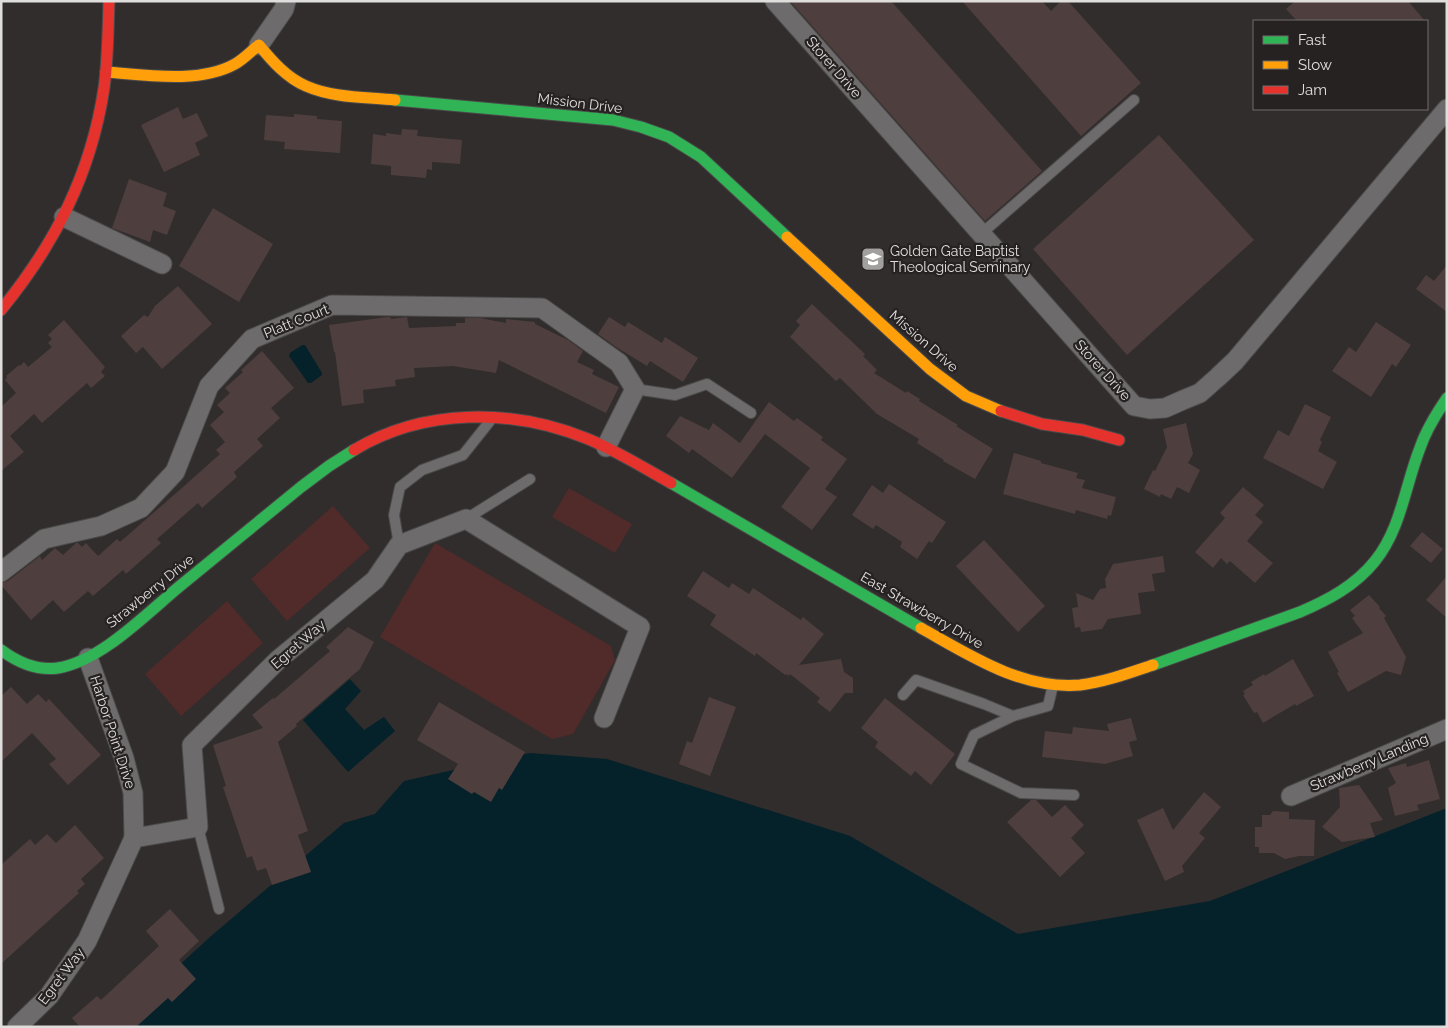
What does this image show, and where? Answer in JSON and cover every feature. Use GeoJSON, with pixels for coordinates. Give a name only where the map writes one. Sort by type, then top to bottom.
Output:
{"type":"FeatureCollection","features":[{"type":"Feature","properties":{"kind":"street"},"geometry":{"type":"LineString","coordinates":[[1,310],[17,293],[34,270],[52,241],[83,175],[94,137],[106,72],[108,1]]}},
{"type":"Feature","properties":{"kind":"street"},"geometry":{"type":"LineString","coordinates":[[106,72],[190,76],[213,73],[233,66],[258,46],[284,9],[286,1]]}},
{"type":"Feature","properties":{"kind":"street","name":"Storer Drive"},"geometry":{"type":"LineString","coordinates":[[776,1],[1134,406],[1150,409],[1165,408],[1200,393],[1235,361],[1447,109]]}},
{"type":"Feature","properties":{"kind":"street","name":"Mission Drive"},"geometry":{"type":"LineString","coordinates":[[258,46],[289,76],[306,86],[332,94],[613,120],[669,137],[701,157],[930,369],[966,396],[1002,412],[1042,424],[1083,430],[1119,440]]}},
{"type":"Feature","properties":{"kind":"street"},"geometry":{"type":"LineString","coordinates":[[64,217],[162,264]]}},
{"type":"Feature","properties":{"kind":"street","name":"Platt Court"},"geometry":{"type":"LineString","coordinates":[[1,572],[44,539],[101,526],[141,508],[175,472],[209,386],[252,339],[332,306],[542,308],[619,363],[635,389]]}},
{"type":"Feature","properties":{"kind":"street"},"geometry":{"type":"LineString","coordinates":[[606,448],[635,389]]}},
{"type":"Feature","properties":{"kind":"street","name":"East Strawberry Drive"},"geometry":{"type":"LineString","coordinates":[[301,486],[346,454],[377,437],[403,428],[457,418],[512,418],[539,424],[580,436],[634,462],[981,661],[1008,673],[1031,680],[1053,684],[1081,684],[1123,675],[1288,617],[1318,605],[1358,579],[1387,543],[1400,513],[1420,444],[1430,423],[1445,404]]}},
{"type":"Feature","properties":{"kind":"street","name":"Strawberry Drive"},"geometry":{"type":"LineString","coordinates":[[1,650],[24,665],[41,668],[57,668],[88,658],[130,627],[301,486]]}},
{"type":"Feature","properties":{"kind":"street"},"geometry":{"type":"LineString","coordinates":[[399,545],[466,519],[640,627],[604,718]]}},
{"type":"Feature","properties":{"kind":"street","name":"Egret Way"},"geometry":{"type":"LineString","coordinates":[[198,827],[192,745],[279,658],[375,580],[399,545]]}},
{"type":"Feature","properties":{"kind":"street","name":"Harbor Point Drive"},"geometry":{"type":"LineString","coordinates":[[88,658],[124,758],[133,793],[134,838]]}},
{"type":"Feature","properties":{"kind":"street","name":"Strawberry Landing"},"geometry":{"type":"LineString","coordinates":[[1291,796],[1447,729]]}},
{"type":"Feature","properties":{"kind":"street"},"geometry":{"type":"LineString","coordinates":[[134,838],[198,827]]}},
{"type":"Feature","properties":{"kind":"street","name":"Egret Way"},"geometry":{"type":"LineString","coordinates":[[17,1027],[49,996],[87,941],[134,838]]}},
{"type":"Feature","properties":{"kind":"lane"},"geometry":{"type":"LineString","coordinates":[[981,234],[1134,100]]}},
{"type":"Feature","properties":{"kind":"lane"},"geometry":{"type":"LineString","coordinates":[[635,389],[675,395],[707,384],[750,413]]}},
{"type":"Feature","properties":{"kind":"lane"},"geometry":{"type":"LineString","coordinates":[[399,545],[394,515],[400,488],[422,470],[463,455],[494,417]]}},
{"type":"Feature","properties":{"kind":"lane"},"geometry":{"type":"LineString","coordinates":[[466,519],[530,479]]}},
{"type":"Feature","properties":{"kind":"lane"},"geometry":{"type":"LineString","coordinates":[[903,695],[916,680],[1012,716]]}},
{"type":"Feature","properties":{"kind":"lane"},"geometry":{"type":"LineString","coordinates":[[1053,684],[1048,706],[1012,716],[974,735],[961,764],[1021,794],[1074,795]]}},
{"type":"Feature","properties":{"kind":"lane"},"geometry":{"type":"LineString","coordinates":[[198,827],[219,909]]}},
{"type":"Feature","properties":{"kind":"shaded area"},"geometry":{"type":"Polygon","coordinates":[[[569,488],[632,524],[615,553],[552,517],[569,488]]]}},
{"type":"Feature","properties":{"kind":"shaded area"},"geometry":{"type":"Polygon","coordinates":[[[333,506],[370,548],[287,621],[251,579],[333,506]]]}},
{"type":"Feature","properties":{"kind":"shaded area"},"geometry":{"type":"Polygon","coordinates":[[[435,543],[611,646],[615,660],[573,734],[552,739],[380,637],[435,543]]]}},
{"type":"Feature","properties":{"kind":"shaded area"},"geometry":{"type":"Polygon","coordinates":[[[227,601],[263,643],[181,716],[145,674],[227,601]]]}},
{"type":"Feature","properties":{"kind":"water"},"geometry":{"type":"Polygon","coordinates":[[[305,345],[322,373],[311,383],[308,383],[289,356],[290,353],[305,345]]]}},
{"type":"Feature","properties":{"kind":"water"},"geometry":{"type":"Polygon","coordinates":[[[350,679],[361,691],[345,709],[364,730],[384,717],[395,731],[348,772],[303,720],[350,679]]]}},
{"type":"Feature","properties":{"kind":"water"},"geometry":{"type":"Polygon","coordinates":[[[530,753],[607,759],[850,836],[1018,934],[1210,901],[1447,808],[1447,1024],[1438,1027],[112,1027],[210,937],[344,823],[375,814],[404,781],[530,753]]]}},
{"type":"Feature","properties":{"kind":"building"},"geometry":{"type":"Polygon","coordinates":[[[790,1],[891,1],[1042,171],[985,221],[790,1]]]}},
{"type":"Feature","properties":{"kind":"building"},"geometry":{"type":"Polygon","coordinates":[[[962,1],[1042,1],[1051,11],[1061,1],[1068,1],[1141,83],[1081,136],[962,1]]]}},
{"type":"Feature","properties":{"kind":"building"},"geometry":{"type":"Polygon","coordinates":[[[1295,1],[1408,1],[1424,20],[1296,20],[1286,9],[1295,1]]]}},
{"type":"Feature","properties":{"kind":"building"},"geometry":{"type":"Polygon","coordinates":[[[178,107],[183,119],[197,113],[208,136],[195,143],[200,155],[164,172],[141,125],[178,107]]]}},
{"type":"Feature","properties":{"kind":"building"},"geometry":{"type":"Polygon","coordinates":[[[294,114],[317,116],[317,119],[342,121],[340,153],[284,149],[285,142],[264,140],[266,115],[294,117],[294,114]]]}},
{"type":"Feature","properties":{"kind":"building"},"geometry":{"type":"Polygon","coordinates":[[[402,129],[418,130],[417,136],[462,140],[460,164],[432,162],[432,170],[427,169],[426,178],[391,175],[391,166],[371,164],[373,134],[386,136],[386,133],[401,135],[402,129]]]}},
{"type":"Feature","properties":{"kind":"building"},"geometry":{"type":"Polygon","coordinates":[[[1159,135],[1254,240],[1127,355],[1033,249],[1159,135]]]}},
{"type":"Feature","properties":{"kind":"building"},"geometry":{"type":"Polygon","coordinates":[[[129,179],[167,193],[163,206],[176,211],[167,235],[153,230],[150,242],[112,228],[129,179]]]}},
{"type":"Feature","properties":{"kind":"building"},"geometry":{"type":"Polygon","coordinates":[[[213,208],[273,244],[239,302],[179,266],[213,208]]]}},
{"type":"Feature","properties":{"kind":"building"},"geometry":{"type":"Polygon","coordinates":[[[1447,265],[1447,312],[1416,289],[1426,275],[1434,281],[1447,265]]]}},
{"type":"Feature","properties":{"kind":"building"},"geometry":{"type":"Polygon","coordinates":[[[178,286],[212,324],[162,369],[143,347],[136,353],[121,336],[144,315],[148,317],[155,306],[178,286]]]}},
{"type":"Feature","properties":{"kind":"building"},"geometry":{"type":"Polygon","coordinates":[[[812,304],[865,354],[863,356],[877,370],[874,373],[906,393],[907,391],[920,399],[919,401],[993,449],[975,479],[943,461],[917,443],[919,439],[877,414],[840,378],[836,381],[790,337],[800,325],[796,321],[812,304]]]}},
{"type":"Feature","properties":{"kind":"building"},"geometry":{"type":"Polygon","coordinates":[[[387,317],[391,319],[407,317],[409,328],[456,326],[456,323],[465,323],[465,318],[480,318],[506,323],[506,319],[535,322],[535,324],[568,340],[583,351],[577,362],[594,370],[592,374],[619,387],[606,413],[499,360],[496,373],[453,366],[414,368],[415,377],[395,380],[396,386],[363,390],[364,403],[342,406],[335,352],[329,325],[387,317]]]}},
{"type":"Feature","properties":{"kind":"building"},"geometry":{"type":"Polygon","coordinates":[[[609,317],[625,327],[628,322],[662,343],[665,337],[698,358],[683,382],[650,361],[647,366],[598,334],[609,317]]]}},
{"type":"Feature","properties":{"kind":"building"},"geometry":{"type":"Polygon","coordinates":[[[64,320],[105,367],[101,372],[105,376],[91,388],[87,383],[42,423],[34,414],[10,436],[24,452],[1,471],[1,407],[16,393],[5,380],[6,376],[24,362],[28,367],[52,347],[48,343],[52,339],[48,335],[64,320]]]}},
{"type":"Feature","properties":{"kind":"building"},"geometry":{"type":"Polygon","coordinates":[[[1376,322],[1411,345],[1396,367],[1392,364],[1371,397],[1332,371],[1349,347],[1356,352],[1376,322]]]}},
{"type":"Feature","properties":{"kind":"building"},"geometry":{"type":"Polygon","coordinates":[[[262,351],[294,388],[271,408],[280,418],[257,439],[263,446],[234,472],[237,477],[202,508],[198,503],[157,539],[161,543],[126,574],[123,570],[93,596],[88,591],[64,612],[53,600],[31,620],[1,583],[8,581],[40,556],[42,560],[55,548],[63,555],[76,543],[82,547],[86,543],[98,556],[117,539],[120,542],[183,487],[220,454],[216,450],[225,442],[210,425],[224,412],[217,405],[230,393],[225,388],[262,351]]]}},
{"type":"Feature","properties":{"kind":"building"},"geometry":{"type":"Polygon","coordinates":[[[769,402],[794,421],[797,418],[823,437],[821,440],[847,459],[825,489],[837,497],[812,530],[781,507],[810,468],[765,434],[732,478],[692,449],[689,453],[666,436],[680,416],[709,430],[713,423],[740,443],[769,402]]]}},
{"type":"Feature","properties":{"kind":"building"},"geometry":{"type":"Polygon","coordinates":[[[1305,404],[1331,417],[1320,440],[1322,442],[1318,451],[1337,462],[1323,489],[1263,458],[1278,430],[1289,436],[1305,404]]]}},
{"type":"Feature","properties":{"kind":"building"},"geometry":{"type":"Polygon","coordinates":[[[1186,423],[1193,454],[1188,463],[1200,470],[1189,493],[1177,487],[1171,499],[1161,494],[1160,497],[1144,489],[1167,447],[1163,429],[1186,423]]]}},
{"type":"Feature","properties":{"kind":"building"},"geometry":{"type":"Polygon","coordinates":[[[1014,453],[1078,473],[1076,478],[1085,480],[1082,488],[1116,497],[1111,516],[1108,515],[1107,519],[1076,510],[1075,514],[1003,494],[1014,453]]]}},
{"type":"Feature","properties":{"kind":"building"},"geometry":{"type":"Polygon","coordinates":[[[889,484],[946,522],[932,543],[929,541],[917,559],[900,547],[902,542],[876,525],[873,529],[852,515],[872,485],[883,493],[889,484]]]}},
{"type":"Feature","properties":{"kind":"building"},"geometry":{"type":"Polygon","coordinates":[[[1243,487],[1264,505],[1255,515],[1263,522],[1247,541],[1273,563],[1255,583],[1230,561],[1227,564],[1221,558],[1213,568],[1195,552],[1225,518],[1220,513],[1243,487]]]}},
{"type":"Feature","properties":{"kind":"building"},"geometry":{"type":"Polygon","coordinates":[[[1422,532],[1443,549],[1431,563],[1410,546],[1422,532]]]}},
{"type":"Feature","properties":{"kind":"building"},"geometry":{"type":"Polygon","coordinates":[[[984,540],[1045,606],[1018,632],[956,566],[984,540]]]}},
{"type":"Feature","properties":{"kind":"building"},"geometry":{"type":"Polygon","coordinates":[[[1163,556],[1165,572],[1152,574],[1155,591],[1138,593],[1141,614],[1108,619],[1102,629],[1081,632],[1080,627],[1075,628],[1072,608],[1078,607],[1076,593],[1093,600],[1100,589],[1106,588],[1105,579],[1113,564],[1163,556]]]}},
{"type":"Feature","properties":{"kind":"building"},"geometry":{"type":"Polygon","coordinates":[[[703,571],[729,588],[732,583],[749,594],[753,588],[801,620],[803,617],[824,634],[799,665],[841,659],[844,672],[853,678],[853,693],[845,693],[830,712],[817,702],[820,698],[790,674],[789,676],[785,675],[756,653],[755,656],[710,625],[716,615],[687,596],[703,571]]]}},
{"type":"Feature","properties":{"kind":"building"},"geometry":{"type":"Polygon","coordinates":[[[1447,576],[1447,618],[1426,600],[1447,576]]]}},
{"type":"Feature","properties":{"kind":"building"},"geometry":{"type":"Polygon","coordinates":[[[1369,595],[1386,616],[1384,618],[1406,657],[1401,675],[1386,671],[1348,692],[1328,652],[1363,633],[1352,618],[1355,616],[1350,610],[1369,595]]]}},
{"type":"Feature","properties":{"kind":"building"},"geometry":{"type":"Polygon","coordinates":[[[348,627],[374,642],[360,669],[278,742],[308,831],[298,835],[311,872],[272,885],[266,868],[257,871],[252,856],[247,858],[223,787],[226,786],[213,745],[263,728],[252,715],[274,699],[330,651],[326,647],[348,627]]]}},
{"type":"Feature","properties":{"kind":"building"},"geometry":{"type":"Polygon","coordinates":[[[1293,659],[1314,696],[1296,706],[1295,704],[1263,723],[1257,712],[1254,713],[1243,695],[1245,694],[1243,691],[1253,685],[1251,682],[1293,659]]]}},
{"type":"Feature","properties":{"kind":"building"},"geometry":{"type":"Polygon","coordinates":[[[11,687],[27,704],[38,694],[46,702],[49,699],[101,755],[68,785],[49,764],[56,759],[32,733],[1,762],[1,696],[11,687]]]}},
{"type":"Feature","properties":{"kind":"building"},"geometry":{"type":"Polygon","coordinates":[[[709,697],[736,707],[710,776],[679,764],[687,741],[692,743],[709,697]]]}},
{"type":"Feature","properties":{"kind":"building"},"geometry":{"type":"Polygon","coordinates":[[[885,698],[955,754],[931,785],[915,771],[911,776],[875,747],[878,742],[861,728],[885,698]]]}},
{"type":"Feature","properties":{"kind":"building"},"geometry":{"type":"Polygon","coordinates":[[[439,702],[525,752],[502,790],[499,788],[491,802],[474,792],[472,794],[448,779],[458,764],[417,740],[439,702]]]}},
{"type":"Feature","properties":{"kind":"building"},"geometry":{"type":"Polygon","coordinates":[[[1131,718],[1137,740],[1129,742],[1133,756],[1105,764],[1042,757],[1045,731],[1072,734],[1073,727],[1109,731],[1107,724],[1131,718]]]}},
{"type":"Feature","properties":{"kind":"building"},"geometry":{"type":"Polygon","coordinates":[[[1429,760],[1440,799],[1417,805],[1419,810],[1395,816],[1388,788],[1396,783],[1388,768],[1406,763],[1407,767],[1429,760]]]}},
{"type":"Feature","properties":{"kind":"building"},"geometry":{"type":"Polygon","coordinates":[[[1359,785],[1383,820],[1370,823],[1375,837],[1342,842],[1322,827],[1340,807],[1339,788],[1359,785]]]}},
{"type":"Feature","properties":{"kind":"building"},"geometry":{"type":"Polygon","coordinates":[[[1204,792],[1221,807],[1199,833],[1205,838],[1182,866],[1184,872],[1165,881],[1137,820],[1163,808],[1173,830],[1204,792]]]}},
{"type":"Feature","properties":{"kind":"building"},"geometry":{"type":"Polygon","coordinates":[[[1031,800],[1036,800],[1052,817],[1065,805],[1084,825],[1071,838],[1085,853],[1060,877],[1007,822],[1031,800]]]}},
{"type":"Feature","properties":{"kind":"building"},"geometry":{"type":"Polygon","coordinates":[[[1273,811],[1289,812],[1289,819],[1315,820],[1314,856],[1299,856],[1285,859],[1274,853],[1259,853],[1259,847],[1255,847],[1255,827],[1262,827],[1262,815],[1270,815],[1273,811]]]}},
{"type":"Feature","properties":{"kind":"building"},"geometry":{"type":"Polygon","coordinates":[[[75,825],[104,858],[81,879],[85,884],[77,891],[79,893],[1,964],[1,865],[30,839],[35,845],[47,834],[56,843],[75,825]]]}},
{"type":"Feature","properties":{"kind":"building"},"geometry":{"type":"Polygon","coordinates":[[[170,909],[199,941],[179,960],[196,979],[172,1002],[168,998],[136,1027],[80,1027],[72,1018],[97,996],[101,1000],[159,946],[146,931],[170,909]]]}},
{"type":"Feature","properties":{"kind":"traffic: fast"},"geometry":{"type":"LineString","coordinates":[[395,100],[613,120],[641,127],[669,137],[701,157],[787,237]]}},
{"type":"Feature","properties":{"kind":"traffic: fast"},"geometry":{"type":"LineString","coordinates":[[1153,665],[1300,612],[1331,597],[1359,578],[1384,549],[1391,535],[1402,507],[1422,441],[1447,398]]}},
{"type":"Feature","properties":{"kind":"traffic: fast"},"geometry":{"type":"LineString","coordinates":[[1,650],[21,662],[35,667],[50,669],[74,664],[90,656],[122,635],[301,487],[354,450]]}},
{"type":"Feature","properties":{"kind":"traffic: fast"},"geometry":{"type":"LineString","coordinates":[[671,483],[921,628]]}},
{"type":"Feature","properties":{"kind":"traffic: slow"},"geometry":{"type":"LineString","coordinates":[[106,72],[172,77],[205,74],[235,64],[259,45],[286,74],[306,86],[338,95],[395,100]]}},
{"type":"Feature","properties":{"kind":"traffic: slow"},"geometry":{"type":"LineString","coordinates":[[787,237],[930,369],[966,396],[1001,411]]}},
{"type":"Feature","properties":{"kind":"traffic: slow"},"geometry":{"type":"LineString","coordinates":[[921,628],[977,659],[1017,676],[1037,682],[1058,685],[1089,684],[1153,665]]}},
{"type":"Feature","properties":{"kind":"traffic: jam"},"geometry":{"type":"LineString","coordinates":[[1,310],[38,260],[54,233],[80,179],[98,120],[104,88],[109,1]]}},
{"type":"Feature","properties":{"kind":"traffic: jam"},"geometry":{"type":"LineString","coordinates":[[1001,411],[1042,424],[1083,430],[1119,440]]}},
{"type":"Feature","properties":{"kind":"traffic: jam"},"geometry":{"type":"LineString","coordinates":[[354,450],[381,436],[410,426],[439,420],[469,417],[499,418],[530,422],[588,439],[620,454],[671,483]]}},
{"type":"Feature","properties":{"kind":"place","name":"Golden Gate Baptist Theological Seminary"},"geometry":{"type":"Point","coordinates":[873,259]}}]}
